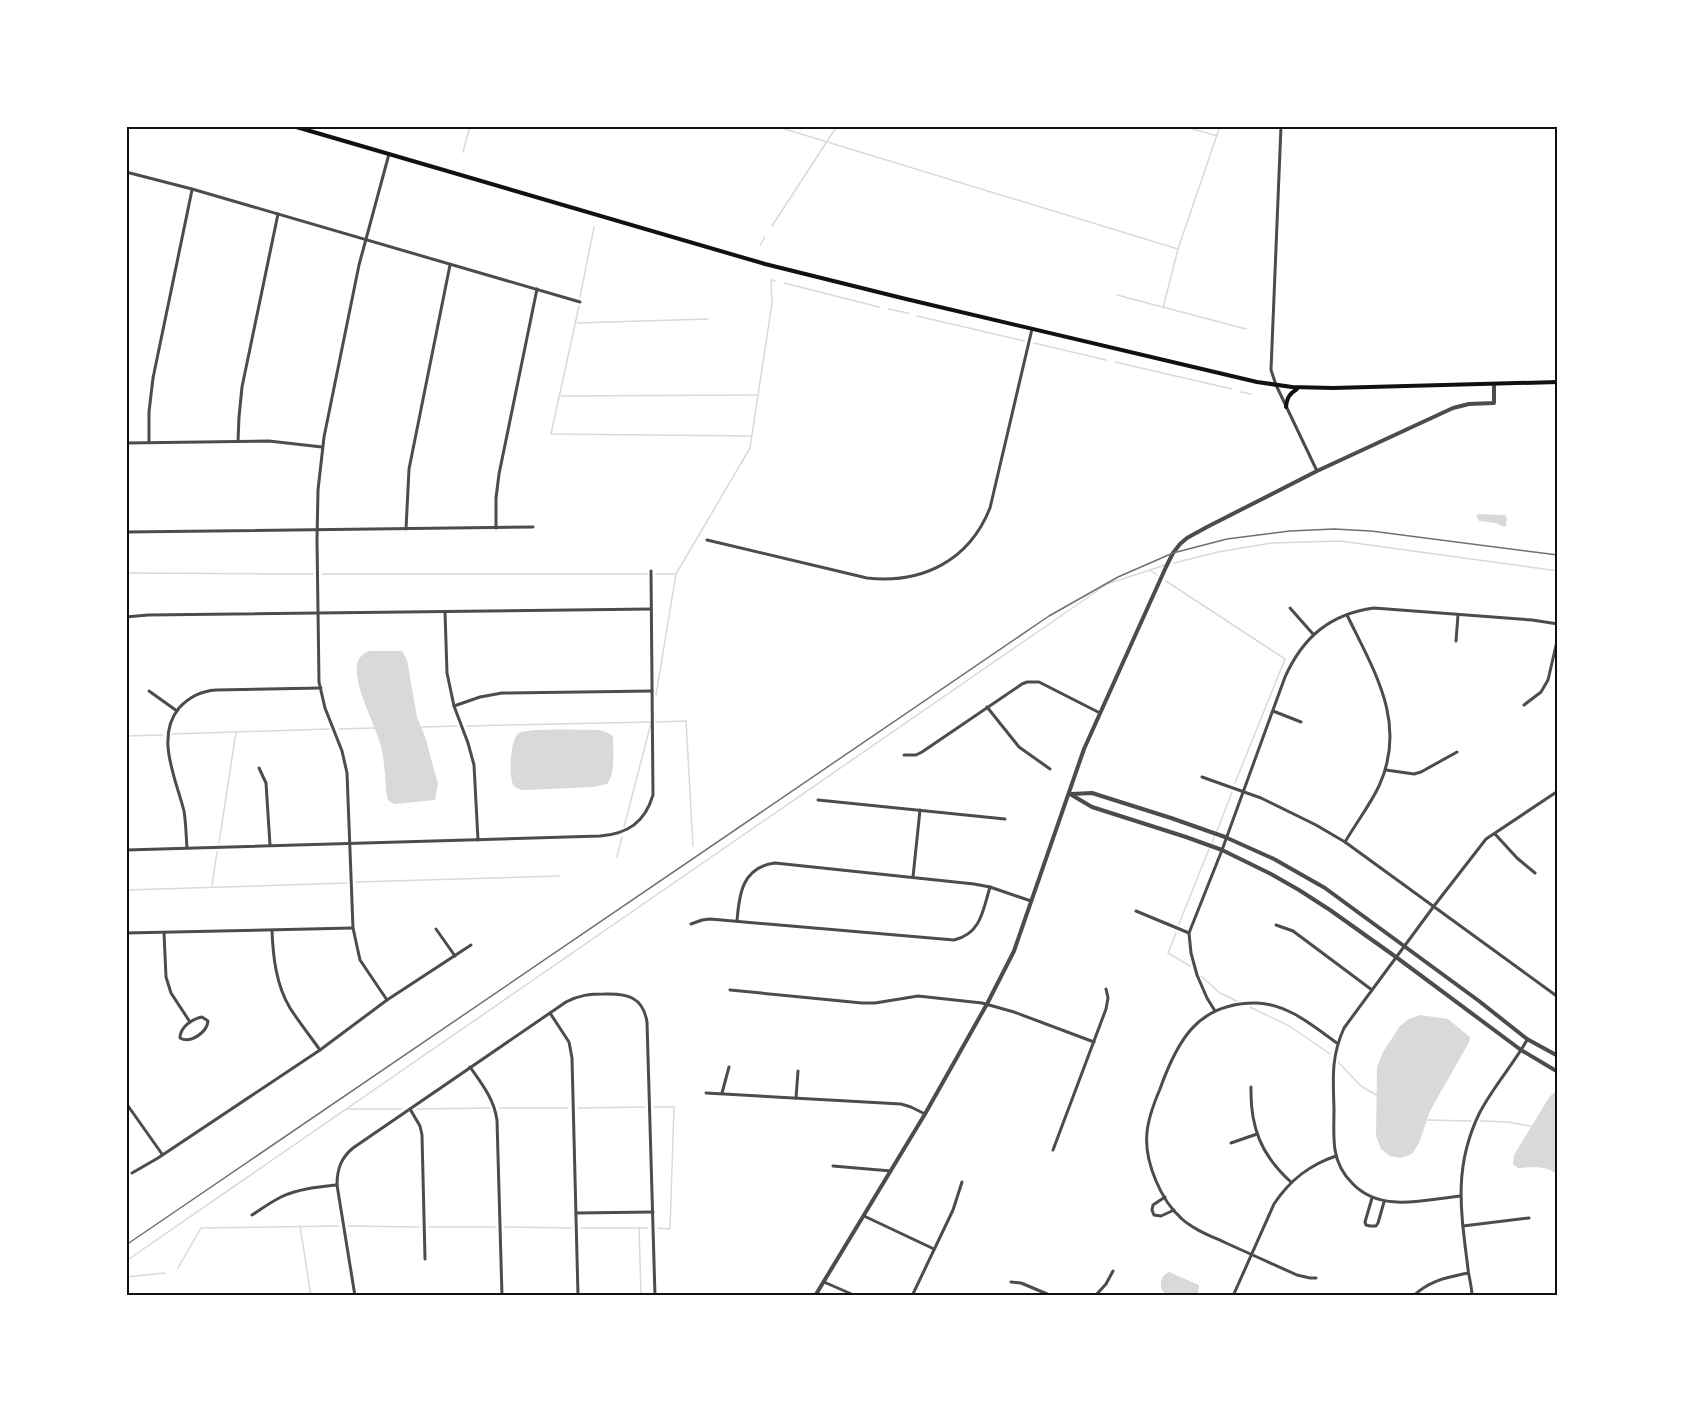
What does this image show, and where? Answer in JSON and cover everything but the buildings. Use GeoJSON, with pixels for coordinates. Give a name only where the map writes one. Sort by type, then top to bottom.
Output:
{"type":"FeatureCollection","features":[{"type":"Feature","properties":{"kind":"main road"},"geometry":{"type":"LineString","coordinates":[[293,126],[765,264],[1237,378],[1299,388],[1558,382]]}},
{"type":"Feature","properties":{"kind":"main road"},"geometry":{"type":"LineString","coordinates":[[1286,407],[1289,394],[1299,388]]}},
{"type":"Feature","properties":{"kind":"street"},"geometry":{"type":"LineString","coordinates":[[1281,126],[1271,370],[1317,471]]}},
{"type":"Feature","properties":{"kind":"street"},"geometry":{"type":"LineString","coordinates":[[387,1000],[360,960],[353,928],[347,773],[342,751],[325,708],[318,666],[317,530],[322,447],[365,240],[389,154]]}},
{"type":"Feature","properties":{"kind":"street"},"geometry":{"type":"LineString","coordinates":[[126,172],[192,189],[580,302]]}},
{"type":"Feature","properties":{"kind":"street"},"geometry":{"type":"LineString","coordinates":[[149,442],[153,378],[192,189]]}},
{"type":"Feature","properties":{"kind":"street"},"geometry":{"type":"LineString","coordinates":[[238,441],[242,387],[278,214]]}},
{"type":"Feature","properties":{"kind":"street"},"geometry":{"type":"LineString","coordinates":[[406,528],[408,477],[413,446],[450,264]]}},
{"type":"Feature","properties":{"kind":"street"},"geometry":{"type":"LineString","coordinates":[[496,528],[499,474],[537,289]]}},
{"type":"Feature","properties":{"kind":"street"},"geometry":{"type":"LineString","coordinates":[[707,540],[882,580],[929,572],[955,557],[970,542],[990,508],[1032,329]]}},
{"type":"Feature","properties":{"kind":"street"},"geometry":{"type":"LineString","coordinates":[[815,1296],[925,1114],[1014,951],[1084,749],[1166,567],[1180,544],[1207,527],[1317,471],[1458,406],[1494,403],[1494,384]]}},
{"type":"Feature","properties":{"kind":"street"},"geometry":{"type":"LineString","coordinates":[[126,443],[269,441],[322,447]]}},
{"type":"Feature","properties":{"kind":"street"},"geometry":{"type":"LineString","coordinates":[[126,532],[533,527]]}},
{"type":"Feature","properties":{"kind":"street"},"geometry":{"type":"LineString","coordinates":[[126,850],[612,835],[624,831],[646,813],[653,795],[651,571]]}},
{"type":"Feature","properties":{"kind":"street"},"geometry":{"type":"LineString","coordinates":[[1290,608],[1313,634]]}},
{"type":"Feature","properties":{"kind":"street"},"geometry":{"type":"LineString","coordinates":[[1215,1011],[1197,975],[1189,933],[1291,664],[1313,634],[1332,620],[1360,610],[1374,608],[1558,624]]}},
{"type":"Feature","properties":{"kind":"street"},"geometry":{"type":"LineString","coordinates":[[126,617],[651,609]]}},
{"type":"Feature","properties":{"kind":"street"},"geometry":{"type":"LineString","coordinates":[[445,612],[447,672],[454,706],[474,765],[478,840]]}},
{"type":"Feature","properties":{"kind":"street"},"geometry":{"type":"LineString","coordinates":[[1345,842],[1378,788],[1386,770],[1391,736],[1385,696],[1347,615]]}},
{"type":"Feature","properties":{"kind":"street"},"geometry":{"type":"LineString","coordinates":[[1456,641],[1458,615]]}},
{"type":"Feature","properties":{"kind":"street"},"geometry":{"type":"LineString","coordinates":[[1524,705],[1541,692],[1548,680],[1558,637]]}},
{"type":"Feature","properties":{"kind":"street"},"geometry":{"type":"LineString","coordinates":[[904,755],[916,755],[922,752],[1022,684],[1034,681],[1100,713]]}},
{"type":"Feature","properties":{"kind":"street"},"geometry":{"type":"LineString","coordinates":[[187,848],[186,822],[167,741],[170,726],[177,711],[186,701],[207,691],[321,688]]}},
{"type":"Feature","properties":{"kind":"street"},"geometry":{"type":"LineString","coordinates":[[149,691],[177,711]]}},
{"type":"Feature","properties":{"kind":"street"},"geometry":{"type":"LineString","coordinates":[[454,706],[480,697],[502,693],[652,691]]}},
{"type":"Feature","properties":{"kind":"street"},"geometry":{"type":"LineString","coordinates":[[987,707],[1018,747],[1050,769]]}},
{"type":"Feature","properties":{"kind":"street"},"geometry":{"type":"LineString","coordinates":[[1273,711],[1301,722]]}},
{"type":"Feature","properties":{"kind":"street"},"geometry":{"type":"LineString","coordinates":[[1386,770],[1414,774],[1457,752]]}},
{"type":"Feature","properties":{"kind":"street"},"geometry":{"type":"LineString","coordinates":[[259,768],[266,783],[270,845]]}},
{"type":"Feature","properties":{"kind":"street"},"geometry":{"type":"LineString","coordinates":[[1202,777],[1243,791],[1289,811],[1345,842],[1558,997]]}},
{"type":"Feature","properties":{"kind":"street"},"geometry":{"type":"LineString","coordinates":[[1460,1196],[1384,1202],[1362,1193],[1348,1178],[1336,1156],[1334,1140],[1333,1065],[1337,1043],[1344,1028],[1486,839],[1558,791]]}},
{"type":"Feature","properties":{"kind":"street"},"geometry":{"type":"LineString","coordinates":[[1070,794],[1092,794],[1172,818],[1226,837],[1274,859],[1325,888],[1527,1039],[1558,1056]]}},
{"type":"Feature","properties":{"kind":"street"},"geometry":{"type":"LineString","coordinates":[[1070,794],[1092,807],[1222,850],[1299,890],[1396,957],[1521,1050],[1558,1072]]}},
{"type":"Feature","properties":{"kind":"street"},"geometry":{"type":"LineString","coordinates":[[818,800],[1005,819]]}},
{"type":"Feature","properties":{"kind":"street"},"geometry":{"type":"LineString","coordinates":[[913,877],[920,810]]}},
{"type":"Feature","properties":{"kind":"street"},"geometry":{"type":"LineString","coordinates":[[1495,834],[1517,858],[1536,873]]}},
{"type":"Feature","properties":{"kind":"street"},"geometry":{"type":"LineString","coordinates":[[737,921],[739,899],[744,884],[753,872],[770,864],[783,863],[990,887],[1032,901]]}},
{"type":"Feature","properties":{"kind":"street"},"geometry":{"type":"LineString","coordinates":[[691,924],[710,919],[954,940],[967,936],[976,927],[990,887]]}},
{"type":"Feature","properties":{"kind":"street"},"geometry":{"type":"LineString","coordinates":[[1136,911],[1189,933]]}},
{"type":"Feature","properties":{"kind":"street"},"geometry":{"type":"LineString","coordinates":[[1276,926],[1293,931],[1372,990]]}},
{"type":"Feature","properties":{"kind":"street"},"geometry":{"type":"LineString","coordinates":[[126,933],[353,928]]}},
{"type":"Feature","properties":{"kind":"street"},"geometry":{"type":"LineString","coordinates":[[436,929],[455,956]]}},
{"type":"Feature","properties":{"kind":"street"},"geometry":{"type":"LineString","coordinates":[[272,931],[273,955],[278,977],[289,1006],[320,1050]]}},
{"type":"Feature","properties":{"kind":"street"},"geometry":{"type":"LineString","coordinates":[[164,933],[166,976],[171,993],[189,1022]]}},
{"type":"Feature","properties":{"kind":"street"},"geometry":{"type":"LineString","coordinates":[[132,1173],[320,1050],[387,1000],[471,945]]}},
{"type":"Feature","properties":{"kind":"street"},"geometry":{"type":"LineString","coordinates":[[1053,1150],[1107,1004],[1107,989]]}},
{"type":"Feature","properties":{"kind":"street"},"geometry":{"type":"LineString","coordinates":[[730,990],[862,1003],[918,996],[987,1004],[1094,1042]]}},
{"type":"Feature","properties":{"kind":"street"},"geometry":{"type":"LineString","coordinates":[[355,1296],[337,1185],[338,1171],[345,1155],[566,1002],[578,996],[614,993],[628,996],[639,1004],[644,1011],[648,1027],[655,1296]]}},
{"type":"Feature","properties":{"kind":"street"},"geometry":{"type":"LineString","coordinates":[[1316,1278],[1303,1277],[1190,1226],[1164,1197],[1152,1170],[1147,1134],[1150,1118],[1167,1070],[1182,1039],[1195,1025],[1215,1011],[1258,1003],[1280,1007],[1305,1020],[1337,1043]]}},
{"type":"Feature","properties":{"kind":"street"},"geometry":{"type":"LineString","coordinates":[[550,1013],[566,1036],[571,1050],[578,1296]]}},
{"type":"Feature","properties":{"kind":"street"},"geometry":{"type":"LineString","coordinates":[[202,1017],[208,1021],[205,1030],[186,1041],[180,1038],[180,1035],[189,1022],[202,1017]]}},
{"type":"Feature","properties":{"kind":"street"},"geometry":{"type":"LineString","coordinates":[[1472,1296],[1460,1196],[1464,1155],[1472,1129],[1482,1108],[1527,1039]]}},
{"type":"Feature","properties":{"kind":"street"},"geometry":{"type":"LineString","coordinates":[[470,1067],[489,1094],[497,1114],[502,1296]]}},
{"type":"Feature","properties":{"kind":"street"},"geometry":{"type":"LineString","coordinates":[[722,1093],[729,1067]]}},
{"type":"Feature","properties":{"kind":"street"},"geometry":{"type":"LineString","coordinates":[[796,1098],[798,1071]]}},
{"type":"Feature","properties":{"kind":"street"},"geometry":{"type":"LineString","coordinates":[[1251,1087],[1252,1119],[1257,1134],[1270,1160],[1291,1182]]}},
{"type":"Feature","properties":{"kind":"street"},"geometry":{"type":"LineString","coordinates":[[706,1093],[901,1104],[925,1114]]}},
{"type":"Feature","properties":{"kind":"street"},"geometry":{"type":"LineString","coordinates":[[126,1103],[162,1154]]}},
{"type":"Feature","properties":{"kind":"street"},"geometry":{"type":"LineString","coordinates":[[410,1109],[420,1126],[422,1135],[425,1259]]}},
{"type":"Feature","properties":{"kind":"street"},"geometry":{"type":"LineString","coordinates":[[1231,1143],[1257,1134]]}},
{"type":"Feature","properties":{"kind":"street"},"geometry":{"type":"LineString","coordinates":[[1233,1296],[1274,1204],[1291,1182],[1312,1166],[1336,1156]]}},
{"type":"Feature","properties":{"kind":"street"},"geometry":{"type":"LineString","coordinates":[[833,1166],[891,1171]]}},
{"type":"Feature","properties":{"kind":"street"},"geometry":{"type":"LineString","coordinates":[[912,1296],[953,1210],[962,1182]]}},
{"type":"Feature","properties":{"kind":"street"},"geometry":{"type":"LineString","coordinates":[[252,1215],[289,1194],[337,1185]]}},
{"type":"Feature","properties":{"kind":"street"},"geometry":{"type":"LineString","coordinates":[[1164,1197],[1153,1205],[1154,1215],[1174,1210]]}},
{"type":"Feature","properties":{"kind":"street"},"geometry":{"type":"LineString","coordinates":[[1372,1198],[1366,1225],[1376,1226],[1384,1202]]}},
{"type":"Feature","properties":{"kind":"street"},"geometry":{"type":"LineString","coordinates":[[576,1214],[652,1212]]}},
{"type":"Feature","properties":{"kind":"street"},"geometry":{"type":"LineString","coordinates":[[864,1216],[934,1249]]}},
{"type":"Feature","properties":{"kind":"street"},"geometry":{"type":"LineString","coordinates":[[1463,1226],[1529,1218]]}},
{"type":"Feature","properties":{"kind":"street"},"geometry":{"type":"LineString","coordinates":[[1095,1296],[1106,1284],[1113,1271]]}},
{"type":"Feature","properties":{"kind":"street"},"geometry":{"type":"LineString","coordinates":[[1413,1296],[1421,1288],[1437,1280],[1468,1273]]}},
{"type":"Feature","properties":{"kind":"street"},"geometry":{"type":"LineString","coordinates":[[824,1282],[856,1296]]}},
{"type":"Feature","properties":{"kind":"street"},"geometry":{"type":"LineString","coordinates":[[1011,1282],[1021,1282],[1052,1296]]}},
{"type":"Feature","properties":{"kind":"shaded area"},"geometry":{"type":"Polygon","coordinates":[[[1478,514],[1505,515],[1506,526],[1479,521],[1476,516],[1478,514]]]}},
{"type":"Feature","properties":{"kind":"shaded area"},"geometry":{"type":"Polygon","coordinates":[[[369,651],[402,651],[407,660],[417,717],[426,739],[438,783],[435,800],[395,804],[387,798],[381,746],[357,674],[358,660],[369,651]]]}},
{"type":"Feature","properties":{"kind":"shaded area"},"geometry":{"type":"Polygon","coordinates":[[[545,730],[599,730],[613,736],[613,767],[607,784],[593,787],[527,790],[514,786],[511,759],[514,742],[519,733],[545,730]]]}},
{"type":"Feature","properties":{"kind":"shaded area"},"geometry":{"type":"Polygon","coordinates":[[[1420,1015],[1448,1019],[1470,1037],[1430,1111],[1419,1143],[1412,1154],[1401,1158],[1390,1156],[1381,1149],[1376,1136],[1377,1067],[1383,1052],[1400,1026],[1420,1015]]]}},
{"type":"Feature","properties":{"kind":"shaded area"},"geometry":{"type":"Polygon","coordinates":[[[1554,1093],[1558,1093],[1558,1175],[1544,1168],[1518,1168],[1513,1164],[1514,1155],[1554,1093]]]}},
{"type":"Feature","properties":{"kind":"shaded area"},"geometry":{"type":"Polygon","coordinates":[[[1169,1272],[1199,1285],[1197,1296],[1174,1296],[1164,1292],[1161,1288],[1161,1281],[1169,1272]]]}},
{"type":"Feature","properties":{"kind":"waterway"},"geometry":{"type":"LineString","coordinates":[[463,152],[470,126]]}},
{"type":"Feature","properties":{"kind":"waterway"},"geometry":{"type":"LineString","coordinates":[[775,126],[1178,249]]}},
{"type":"Feature","properties":{"kind":"waterway"},"geometry":{"type":"LineString","coordinates":[[772,226],[837,126]]}},
{"type":"Feature","properties":{"kind":"waterway"},"geometry":{"type":"LineString","coordinates":[[1183,126],[1217,136]]}},
{"type":"Feature","properties":{"kind":"waterway"},"geometry":{"type":"LineString","coordinates":[[1163,308],[1178,249],[1220,126]]}},
{"type":"Feature","properties":{"kind":"waterway"},"geometry":{"type":"LineString","coordinates":[[580,297],[594,227]]}},
{"type":"Feature","properties":{"kind":"waterway"},"geometry":{"type":"LineString","coordinates":[[760,246],[765,237]]}},
{"type":"Feature","properties":{"kind":"waterway"},"geometry":{"type":"LineString","coordinates":[[656,695],[676,574],[750,448],[772,303],[771,280],[775,281]]}},
{"type":"Feature","properties":{"kind":"waterway"},"geometry":{"type":"LineString","coordinates":[[784,283],[879,307]]}},
{"type":"Feature","properties":{"kind":"waterway"},"geometry":{"type":"LineString","coordinates":[[1117,295],[1246,329]]}},
{"type":"Feature","properties":{"kind":"waterway"},"geometry":{"type":"LineString","coordinates":[[579,306],[551,434],[751,436]]}},
{"type":"Feature","properties":{"kind":"waterway"},"geometry":{"type":"LineString","coordinates":[[888,309],[908,313]]}},
{"type":"Feature","properties":{"kind":"waterway"},"geometry":{"type":"LineString","coordinates":[[917,316],[1024,341]]}},
{"type":"Feature","properties":{"kind":"waterway"},"geometry":{"type":"LineString","coordinates":[[577,323],[708,319]]}},
{"type":"Feature","properties":{"kind":"waterway"},"geometry":{"type":"LineString","coordinates":[[1034,343],[1106,360]]}},
{"type":"Feature","properties":{"kind":"waterway"},"geometry":{"type":"LineString","coordinates":[[1115,362],[1232,389]]}},
{"type":"Feature","properties":{"kind":"waterway"},"geometry":{"type":"LineString","coordinates":[[1241,392],[1251,394]]}},
{"type":"Feature","properties":{"kind":"waterway"},"geometry":{"type":"LineString","coordinates":[[561,396],[757,395]]}},
{"type":"Feature","properties":{"kind":"waterway"},"geometry":{"type":"LineString","coordinates":[[1174,563],[1218,552],[1271,543],[1340,541],[1558,571]]}},
{"type":"Feature","properties":{"kind":"waterway"},"geometry":{"type":"LineString","coordinates":[[126,1261],[1107,584],[1165,565]]}},
{"type":"Feature","properties":{"kind":"waterway"},"geometry":{"type":"LineString","coordinates":[[1151,571],[1157,575]]}},
{"type":"Feature","properties":{"kind":"waterway"},"geometry":{"type":"LineString","coordinates":[[126,573],[313,574]]}},
{"type":"Feature","properties":{"kind":"waterway"},"geometry":{"type":"LineString","coordinates":[[322,574],[647,574]]}},
{"type":"Feature","properties":{"kind":"waterway"},"geometry":{"type":"LineString","coordinates":[[656,574],[675,574]]}},
{"type":"Feature","properties":{"kind":"waterway"},"geometry":{"type":"LineString","coordinates":[[1166,581],[1285,659],[1235,783]]}},
{"type":"Feature","properties":{"kind":"waterway"},"geometry":{"type":"LineString","coordinates":[[657,722],[686,721],[693,846]]}},
{"type":"Feature","properties":{"kind":"waterway"},"geometry":{"type":"LineString","coordinates":[[467,726],[652,722]]}},
{"type":"Feature","properties":{"kind":"waterway"},"geometry":{"type":"LineString","coordinates":[[624,827],[651,723]]}},
{"type":"Feature","properties":{"kind":"waterway"},"geometry":{"type":"LineString","coordinates":[[422,727],[457,726]]}},
{"type":"Feature","properties":{"kind":"waterway"},"geometry":{"type":"LineString","coordinates":[[339,729],[375,728]]}},
{"type":"Feature","properties":{"kind":"waterway"},"geometry":{"type":"LineString","coordinates":[[172,734],[329,729]]}},
{"type":"Feature","properties":{"kind":"waterway"},"geometry":{"type":"LineString","coordinates":[[219,843],[236,732]]}},
{"type":"Feature","properties":{"kind":"waterway"},"geometry":{"type":"LineString","coordinates":[[126,736],[163,735]]}},
{"type":"Feature","properties":{"kind":"waterway"},"geometry":{"type":"LineString","coordinates":[[1217,831],[1232,792]]}},
{"type":"Feature","properties":{"kind":"waterway"},"geometry":{"type":"LineString","coordinates":[[617,857],[622,837]]}},
{"type":"Feature","properties":{"kind":"waterway"},"geometry":{"type":"LineString","coordinates":[[1212,843],[1214,837]]}},
{"type":"Feature","properties":{"kind":"waterway"},"geometry":{"type":"LineString","coordinates":[[1179,924],[1209,849]]}},
{"type":"Feature","properties":{"kind":"waterway"},"geometry":{"type":"LineString","coordinates":[[212,885],[217,852]]}},
{"type":"Feature","properties":{"kind":"waterway"},"geometry":{"type":"LineString","coordinates":[[356,882],[559,876]]}},
{"type":"Feature","properties":{"kind":"waterway"},"geometry":{"type":"LineString","coordinates":[[126,890],[347,883]]}},
{"type":"Feature","properties":{"kind":"waterway"},"geometry":{"type":"LineString","coordinates":[[1176,933],[1168,953],[1190,966]]}},
{"type":"Feature","properties":{"kind":"waterway"},"geometry":{"type":"LineString","coordinates":[[1201,976],[1220,993],[1237,1001]]}},
{"type":"Feature","properties":{"kind":"waterway"},"geometry":{"type":"LineString","coordinates":[[1250,1007],[1291,1027],[1330,1054]]}},
{"type":"Feature","properties":{"kind":"waterway"},"geometry":{"type":"LineString","coordinates":[[1338,1062],[1361,1086],[1378,1096]]}},
{"type":"Feature","properties":{"kind":"waterway"},"geometry":{"type":"LineString","coordinates":[[578,1108],[645,1107]]}},
{"type":"Feature","properties":{"kind":"waterway"},"geometry":{"type":"LineString","coordinates":[[654,1107],[674,1107],[670,1229],[658,1228]]}},
{"type":"Feature","properties":{"kind":"waterway"},"geometry":{"type":"LineString","coordinates":[[417,1109],[490,1108]]}},
{"type":"Feature","properties":{"kind":"waterway"},"geometry":{"type":"LineString","coordinates":[[500,1108],[568,1108]]}},
{"type":"Feature","properties":{"kind":"waterway"},"geometry":{"type":"LineString","coordinates":[[348,1109],[402,1109]]}},
{"type":"Feature","properties":{"kind":"waterway"},"geometry":{"type":"LineString","coordinates":[[1427,1120],[1471,1121]]}},
{"type":"Feature","properties":{"kind":"waterway"},"geometry":{"type":"LineString","coordinates":[[1481,1121],[1508,1122],[1534,1127]]}},
{"type":"Feature","properties":{"kind":"waterway"},"geometry":{"type":"LineString","coordinates":[[300,1226],[311,1296]]}},
{"type":"Feature","properties":{"kind":"waterway"},"geometry":{"type":"LineString","coordinates":[[178,1268],[201,1228],[339,1226]]}},
{"type":"Feature","properties":{"kind":"waterway"},"geometry":{"type":"LineString","coordinates":[[348,1226],[419,1227]]}},
{"type":"Feature","properties":{"kind":"waterway"},"geometry":{"type":"LineString","coordinates":[[429,1227],[495,1227]]}},
{"type":"Feature","properties":{"kind":"waterway"},"geometry":{"type":"LineString","coordinates":[[505,1227],[572,1228]]}},
{"type":"Feature","properties":{"kind":"waterway"},"geometry":{"type":"LineString","coordinates":[[581,1228],[648,1228]]}},
{"type":"Feature","properties":{"kind":"waterway"},"geometry":{"type":"LineString","coordinates":[[639,1228],[641,1296]]}},
{"type":"Feature","properties":{"kind":"waterway"},"geometry":{"type":"LineString","coordinates":[[126,1277],[165,1273]]}},
{"type":"Feature","properties":{"kind":"railway"},"geometry":{"type":"LineString","coordinates":[[126,1245],[1049,616],[1118,577],[1173,553],[1227,539],[1290,531],[1334,529],[1371,531],[1558,555]]}}]}
